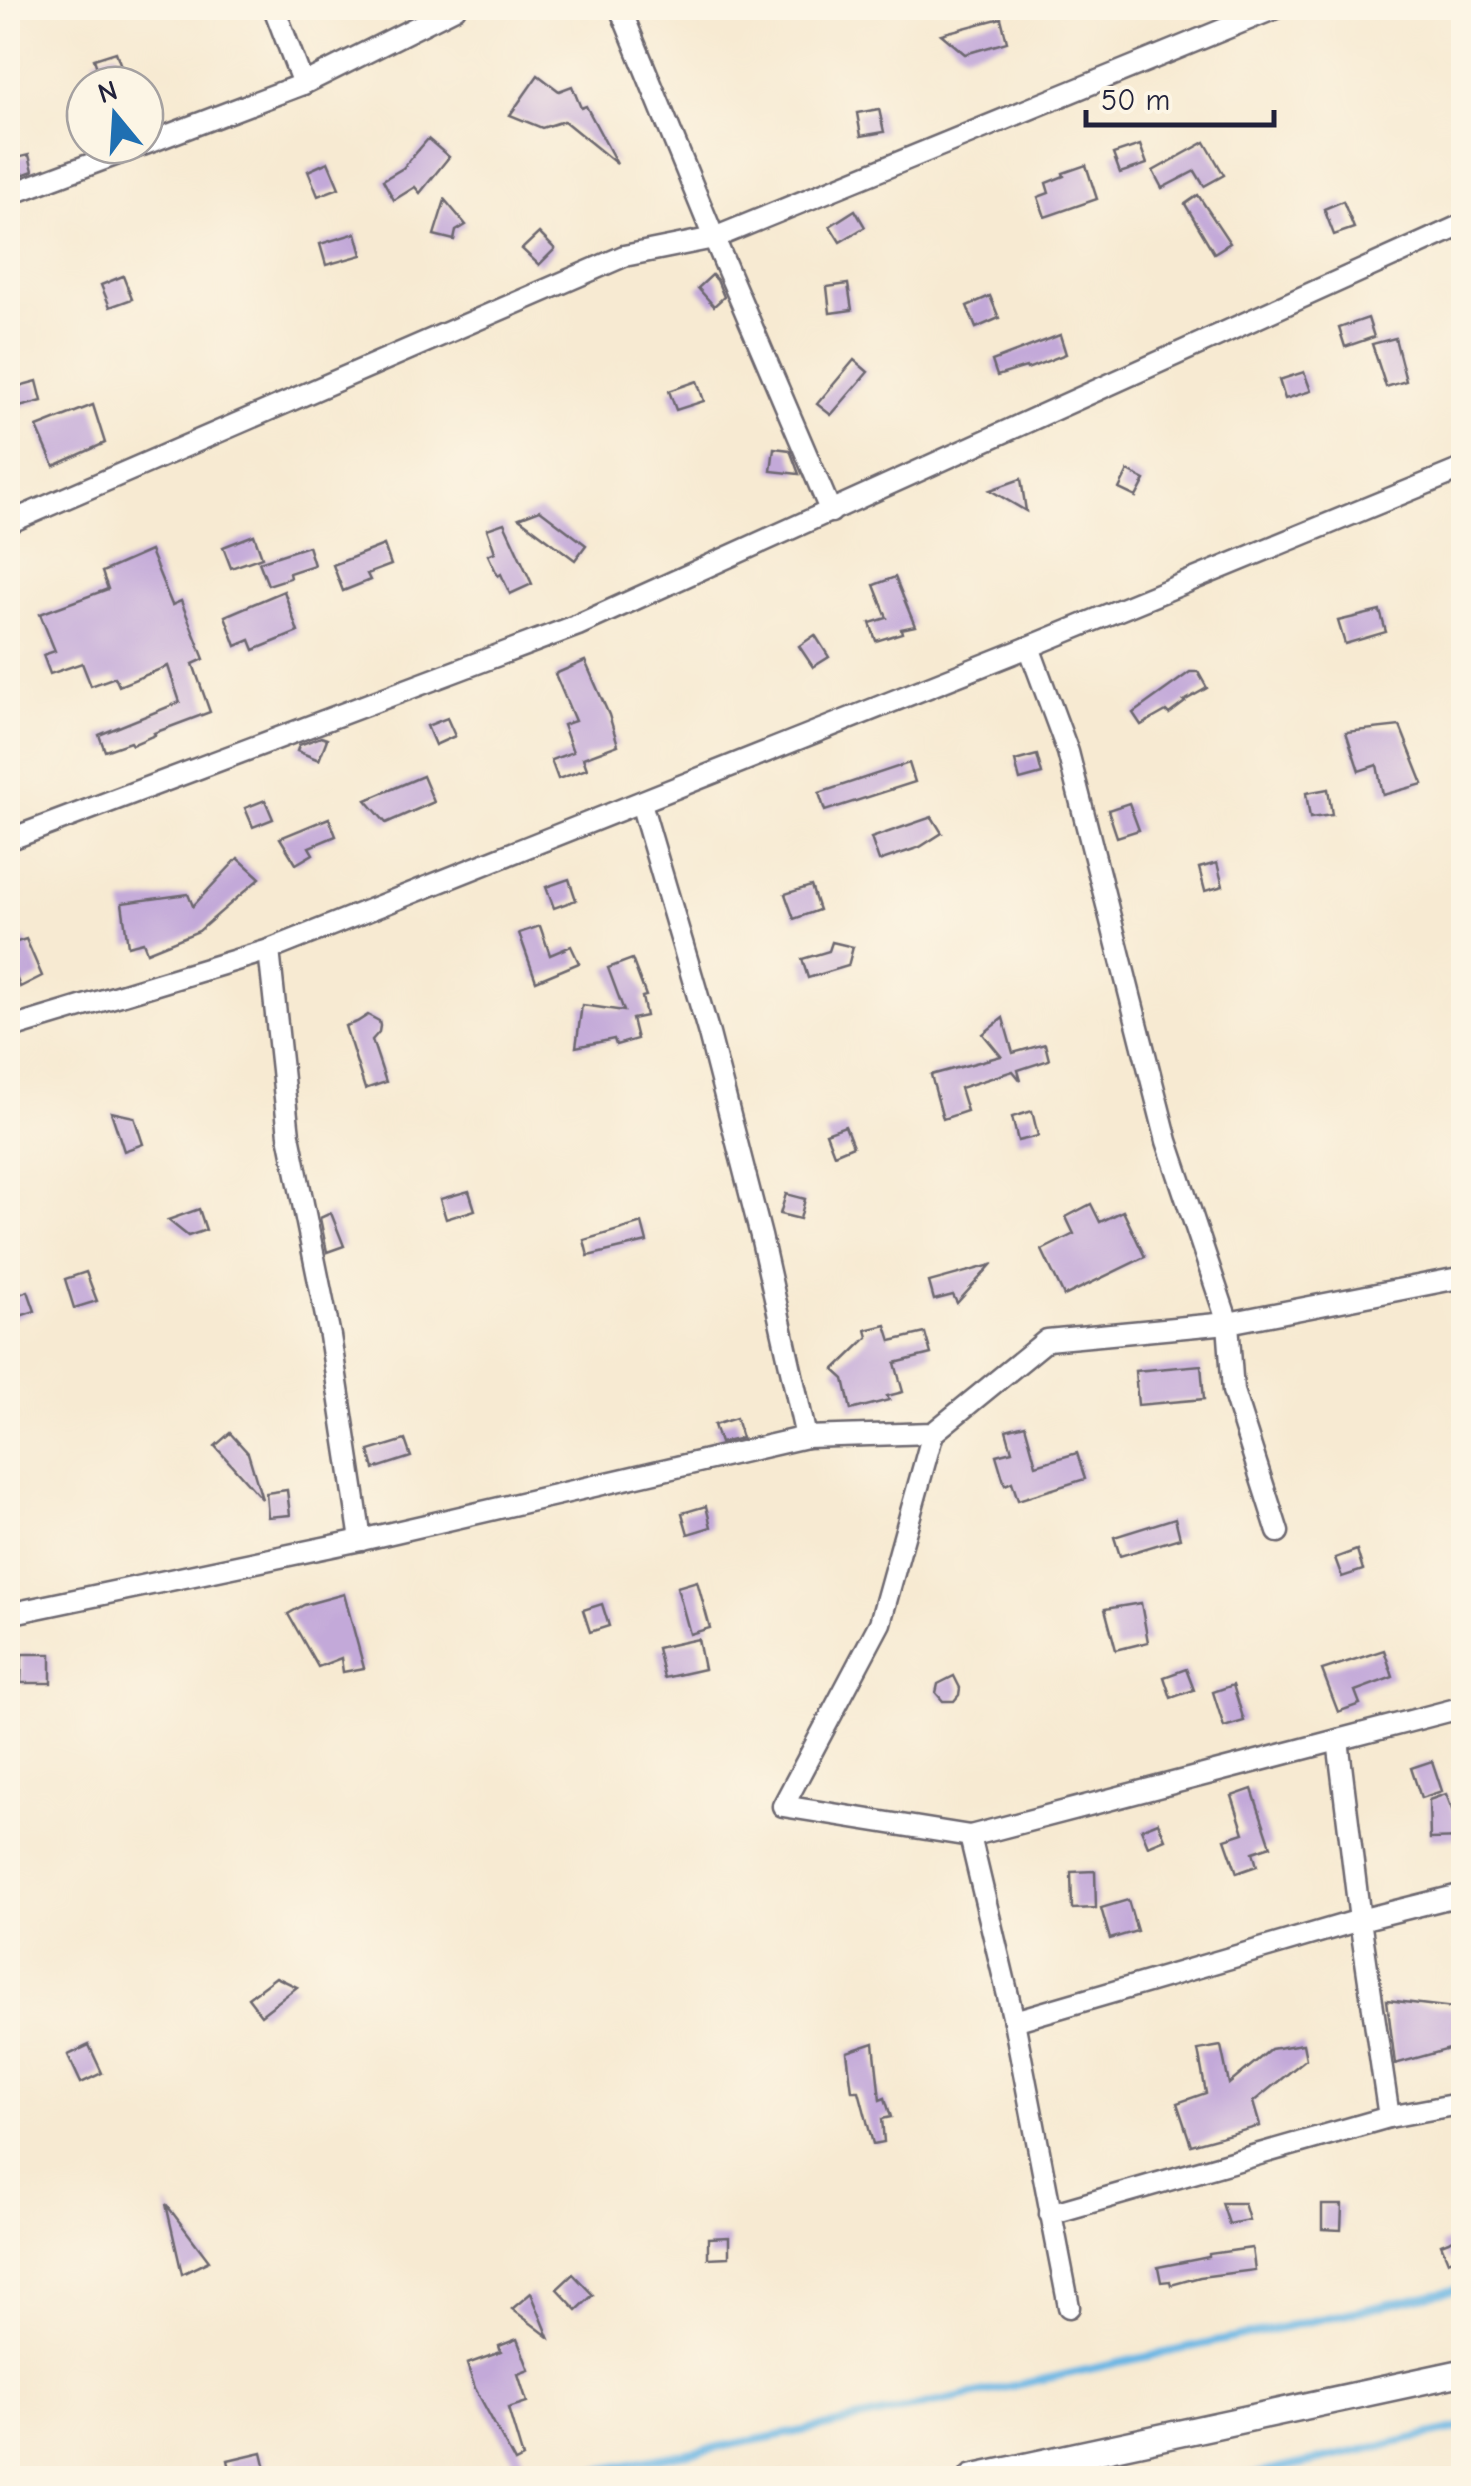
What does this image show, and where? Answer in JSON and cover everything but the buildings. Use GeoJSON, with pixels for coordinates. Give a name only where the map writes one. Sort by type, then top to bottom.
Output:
{"type":"FeatureCollection","features":[{"type":"Feature","properties":{"kind":"street"},"geometry":{"type":"LineString","coordinates":[[274,8],[303,84]]}},
{"type":"Feature","properties":{"kind":"street"},"geometry":{"type":"LineString","coordinates":[[165,136],[303,84],[455,8]]}},
{"type":"Feature","properties":{"kind":"street"},"geometry":{"type":"LineString","coordinates":[[620,8],[831,512]]}},
{"type":"Feature","properties":{"kind":"street"},"geometry":{"type":"LineString","coordinates":[[8,523],[624,256],[714,238],[1276,8]]}},
{"type":"Feature","properties":{"kind":"street"},"geometry":{"type":"LineString","coordinates":[[8,196],[88,165]]}},
{"type":"Feature","properties":{"kind":"street"},"geometry":{"type":"LineString","coordinates":[[8,840],[578,625],[1464,224]]}},
{"type":"Feature","properties":{"kind":"street"},"geometry":{"type":"LineString","coordinates":[[8,1029],[270,950],[1463,473]]}},
{"type":"Feature","properties":{"kind":"street"},"geometry":{"type":"LineString","coordinates":[[1030,647],[1068,752],[1167,1142],[1228,1323],[1233,1391],[1278,1532]]}},
{"type":"Feature","properties":{"kind":"street"},"geometry":{"type":"LineString","coordinates":[[641,803],[709,1034],[806,1437]]}},
{"type":"Feature","properties":{"kind":"street"},"geometry":{"type":"LineString","coordinates":[[270,950],[290,1136],[330,1336],[361,1540]]}},
{"type":"Feature","properties":{"kind":"street"},"geometry":{"type":"LineString","coordinates":[[1464,1277],[1228,1323],[1048,1340],[932,1433],[880,1623],[783,1806],[970,1836],[1464,1707]]}},
{"type":"Feature","properties":{"kind":"street"},"geometry":{"type":"LineString","coordinates":[[8,1614],[361,1540],[806,1437],[932,1433]]}},
{"type":"Feature","properties":{"kind":"street"},"geometry":{"type":"LineString","coordinates":[[1338,1740],[1389,2116]]}},
{"type":"Feature","properties":{"kind":"street"},"geometry":{"type":"LineString","coordinates":[[970,1836],[1014,2021],[1070,2307]]}},
{"type":"Feature","properties":{"kind":"street"},"geometry":{"type":"LineString","coordinates":[[1014,2021],[1360,1920],[1464,1894]]}},
{"type":"Feature","properties":{"kind":"street"},"geometry":{"type":"LineString","coordinates":[[1050,2214],[1389,2116],[1464,2103]]}},
{"type":"Feature","properties":{"kind":"street"},"geometry":{"type":"LineString","coordinates":[[972,2478],[1464,2372]]}},
{"type":"Feature","properties":{"kind":"waterway"},"geometry":{"type":"LineString","coordinates":[[558,2478],[823,2427],[1464,2288]]}},
{"type":"Feature","properties":{"kind":"waterway"},"geometry":{"type":"LineString","coordinates":[[1239,2478],[1464,2427]]}}]}
